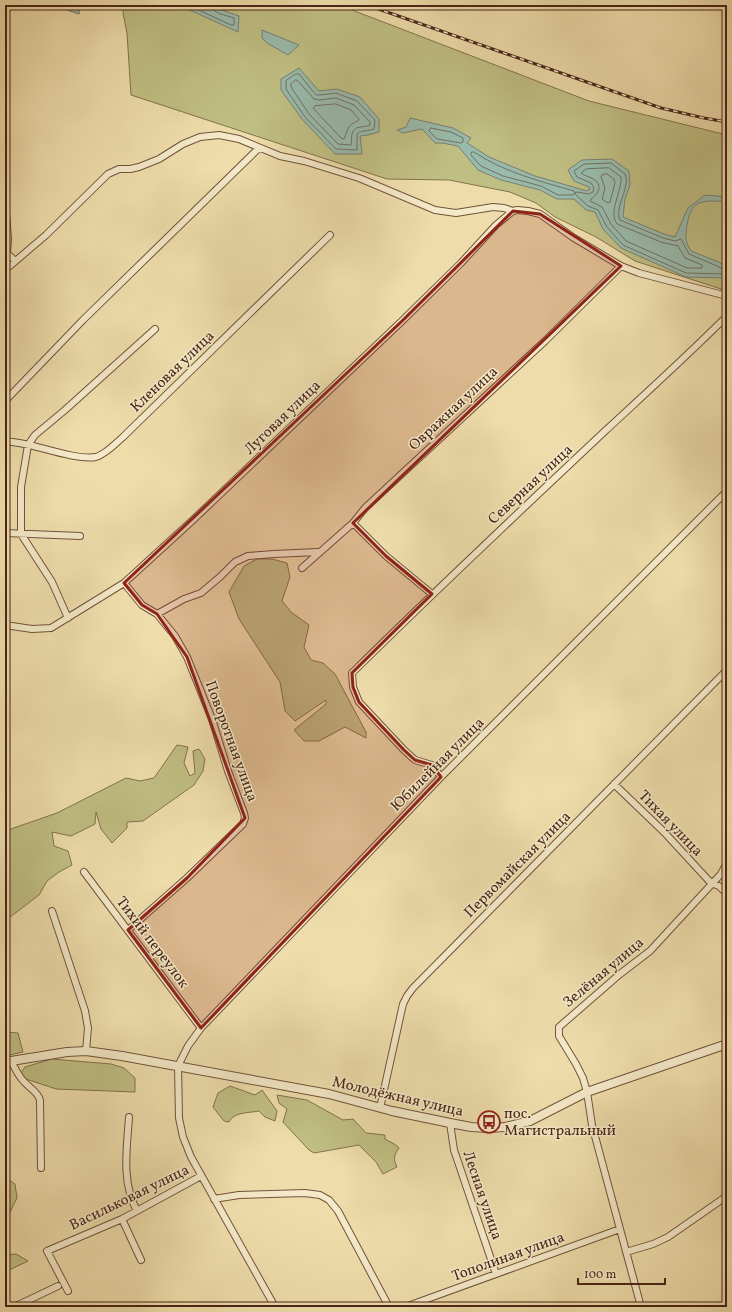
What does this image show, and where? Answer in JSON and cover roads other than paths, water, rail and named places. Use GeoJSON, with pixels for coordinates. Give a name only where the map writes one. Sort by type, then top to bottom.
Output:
{"type":"FeatureCollection","features":[{"type":"Feature","properties":{"kind":"street"},"geometry":{"type":"LineString","coordinates":[[5,270],[46,235],[108,174],[118,169],[139,167],[159,158],[183,144],[200,137],[219,135],[239,139],[280,156],[304,161],[359,178],[435,210],[456,213],[493,207],[540,214],[574,238],[622,266],[639,273],[727,296]]}},
{"type":"Feature","properties":{"kind":"street"},"geometry":{"type":"LineString","coordinates":[[5,401],[89,315],[259,148]]}},
{"type":"Feature","properties":{"kind":"street"},"geometry":{"type":"LineString","coordinates":[[5,200],[8,239],[6,254],[15,261]]}},
{"type":"Feature","properties":{"kind":"street","name":"Луговая улица"},"geometry":{"type":"LineString","coordinates":[[5,625],[32,629],[50,628],[124,583],[193,520],[402,321],[462,263],[496,225],[515,210]]}},
{"type":"Feature","properties":{"kind":"street","name":"Кленовая улица"},"geometry":{"type":"LineString","coordinates":[[5,441],[73,456],[90,457],[104,454],[139,422],[330,235]]}},
{"type":"Feature","properties":{"kind":"street","name":"Овражная улица"},"geometry":{"type":"LineString","coordinates":[[302,568],[318,552],[353,523],[365,508],[546,341],[622,266]]}},
{"type":"Feature","properties":{"kind":"street","name":"Северная улица"},"geometry":{"type":"LineString","coordinates":[[441,777],[432,765],[415,760],[404,750],[359,702],[353,687],[352,673],[432,594],[678,364],[727,316]]}},
{"type":"Feature","properties":{"kind":"street"},"geometry":{"type":"LineString","coordinates":[[68,618],[52,582],[21,534],[21,487],[28,445],[35,435],[65,410],[154,329]]}},
{"type":"Feature","properties":{"kind":"street","name":"Юбилейная улица"},"geometry":{"type":"LineString","coordinates":[[178,1066],[188,1046],[201,1028],[441,777],[727,491]]}},
{"type":"Feature","properties":{"kind":"street"},"geometry":{"type":"LineString","coordinates":[[353,523],[386,556],[432,594]]}},
{"type":"Feature","properties":{"kind":"street"},"geometry":{"type":"LineString","coordinates":[[5,533],[80,536]]}},
{"type":"Feature","properties":{"kind":"street"},"geometry":{"type":"LineString","coordinates":[[156,614],[184,599],[201,593],[235,562],[248,556],[318,552]]}},
{"type":"Feature","properties":{"kind":"street","name":"Поворотная улица"},"geometry":{"type":"LineString","coordinates":[[124,583],[142,605],[156,614],[175,636],[187,657],[212,719],[228,771],[245,818],[243,824],[187,878],[128,930]]}},
{"type":"Feature","properties":{"kind":"street","name":"Первомайская улица"},"geometry":{"type":"LineString","coordinates":[[380,1108],[404,1004],[407,996],[413,988],[727,670]]}},
{"type":"Feature","properties":{"kind":"street","name":"Тихая улица"},"geometry":{"type":"LineString","coordinates":[[614,784],[664,832],[711,884],[719,886],[727,894]]}},
{"type":"Feature","properties":{"kind":"street"},"geometry":{"type":"LineString","coordinates":[[711,884],[721,874],[727,863]]}},
{"type":"Feature","properties":{"kind":"street","name":"Тихий переулок"},"geometry":{"type":"LineString","coordinates":[[84,872],[201,1028]]}},
{"type":"Feature","properties":{"kind":"street","name":"Зелёная улица"},"geometry":{"type":"LineString","coordinates":[[587,1092],[583,1078],[576,1064],[559,1036],[559,1027],[620,974],[650,951],[711,884]]}},
{"type":"Feature","properties":{"kind":"street"},"geometry":{"type":"LineString","coordinates":[[52,911],[85,1012],[88,1028],[86,1051]]}},
{"type":"Feature","properties":{"kind":"street","name":"Молодёжная улица"},"geometry":{"type":"LineString","coordinates":[[8,1061],[60,1053],[86,1051],[122,1056],[322,1093],[380,1108],[450,1123],[471,1127],[489,1128],[505,1127],[530,1121],[587,1092],[727,1044]]}},
{"type":"Feature","properties":{"kind":"street"},"geometry":{"type":"LineString","coordinates":[[8,1061],[25,1084],[39,1096],[41,1168]]}},
{"type":"Feature","properties":{"kind":"street"},"geometry":{"type":"LineString","coordinates":[[178,1066],[179,1118],[183,1137],[201,1176],[272,1306]]}},
{"type":"Feature","properties":{"kind":"street"},"geometry":{"type":"LineString","coordinates":[[587,1092],[592,1125],[641,1307]]}},
{"type":"Feature","properties":{"kind":"street"},"geometry":{"type":"LineString","coordinates":[[128,1117],[126,1174],[128,1189],[137,1211]]}},
{"type":"Feature","properties":{"kind":"street","name":"Лесная улица"},"geometry":{"type":"LineString","coordinates":[[450,1123],[454,1150],[496,1274]]}},
{"type":"Feature","properties":{"kind":"street","name":"Васильковая улица"},"geometry":{"type":"LineString","coordinates":[[68,1291],[47,1251],[122,1219],[201,1176]]}},
{"type":"Feature","properties":{"kind":"street"},"geometry":{"type":"LineString","coordinates":[[214,1199],[239,1196],[304,1193],[320,1195],[329,1200],[338,1211],[389,1307]]}},
{"type":"Feature","properties":{"kind":"street"},"geometry":{"type":"LineString","coordinates":[[626,1252],[653,1244],[668,1237],[727,1196]]}},
{"type":"Feature","properties":{"kind":"street"},"geometry":{"type":"LineString","coordinates":[[122,1219],[141,1260]]}},
{"type":"Feature","properties":{"kind":"street","name":"Тополиная улица"},"geometry":{"type":"LineString","coordinates":[[405,1307],[620,1229]]}},
{"type":"Feature","properties":{"kind":"street"},"geometry":{"type":"LineString","coordinates":[[14,1307],[58,1286]]}},
{"type":"Feature","properties":{"kind":"water"},"geometry":{"type":"Polygon","coordinates":[[[52,5],[80,5],[79,14],[52,5]]]}},
{"type":"Feature","properties":{"kind":"water"},"geometry":{"type":"Polygon","coordinates":[[[179,5],[213,5],[216,8],[239,16],[238,32],[179,5]]]}},
{"type":"Feature","properties":{"kind":"water"},"geometry":{"type":"Polygon","coordinates":[[[262,30],[299,45],[288,55],[267,43],[262,38],[262,30]]]}},
{"type":"Feature","properties":{"kind":"water"},"geometry":{"type":"Polygon","coordinates":[[[299,68],[319,91],[337,89],[360,97],[379,119],[379,132],[360,136],[362,154],[335,154],[302,119],[281,90],[281,79],[299,68]]]}},
{"type":"Feature","properties":{"kind":"water"},"geometry":{"type":"Polygon","coordinates":[[[410,118],[453,128],[471,138],[467,143],[489,157],[535,176],[587,191],[590,189],[589,187],[574,181],[568,170],[582,160],[612,159],[629,171],[630,185],[625,199],[623,217],[675,237],[688,208],[705,195],[727,197],[727,202],[705,201],[695,205],[688,219],[686,239],[691,251],[719,262],[726,267],[727,278],[686,277],[621,248],[603,229],[595,212],[586,210],[574,199],[557,199],[540,190],[501,180],[478,170],[458,146],[435,143],[422,129],[403,133],[397,130],[406,127],[410,118]]]}},
{"type":"Feature","properties":{"kind":"railway"},"geometry":{"type":"LineString","coordinates":[[367,5],[661,108],[727,122]]}},
{"type":"Feature","properties":{"kind":"place","name":"пос. Магистральный"},"geometry":{"type":"Point","coordinates":[489,1122]}}]}
